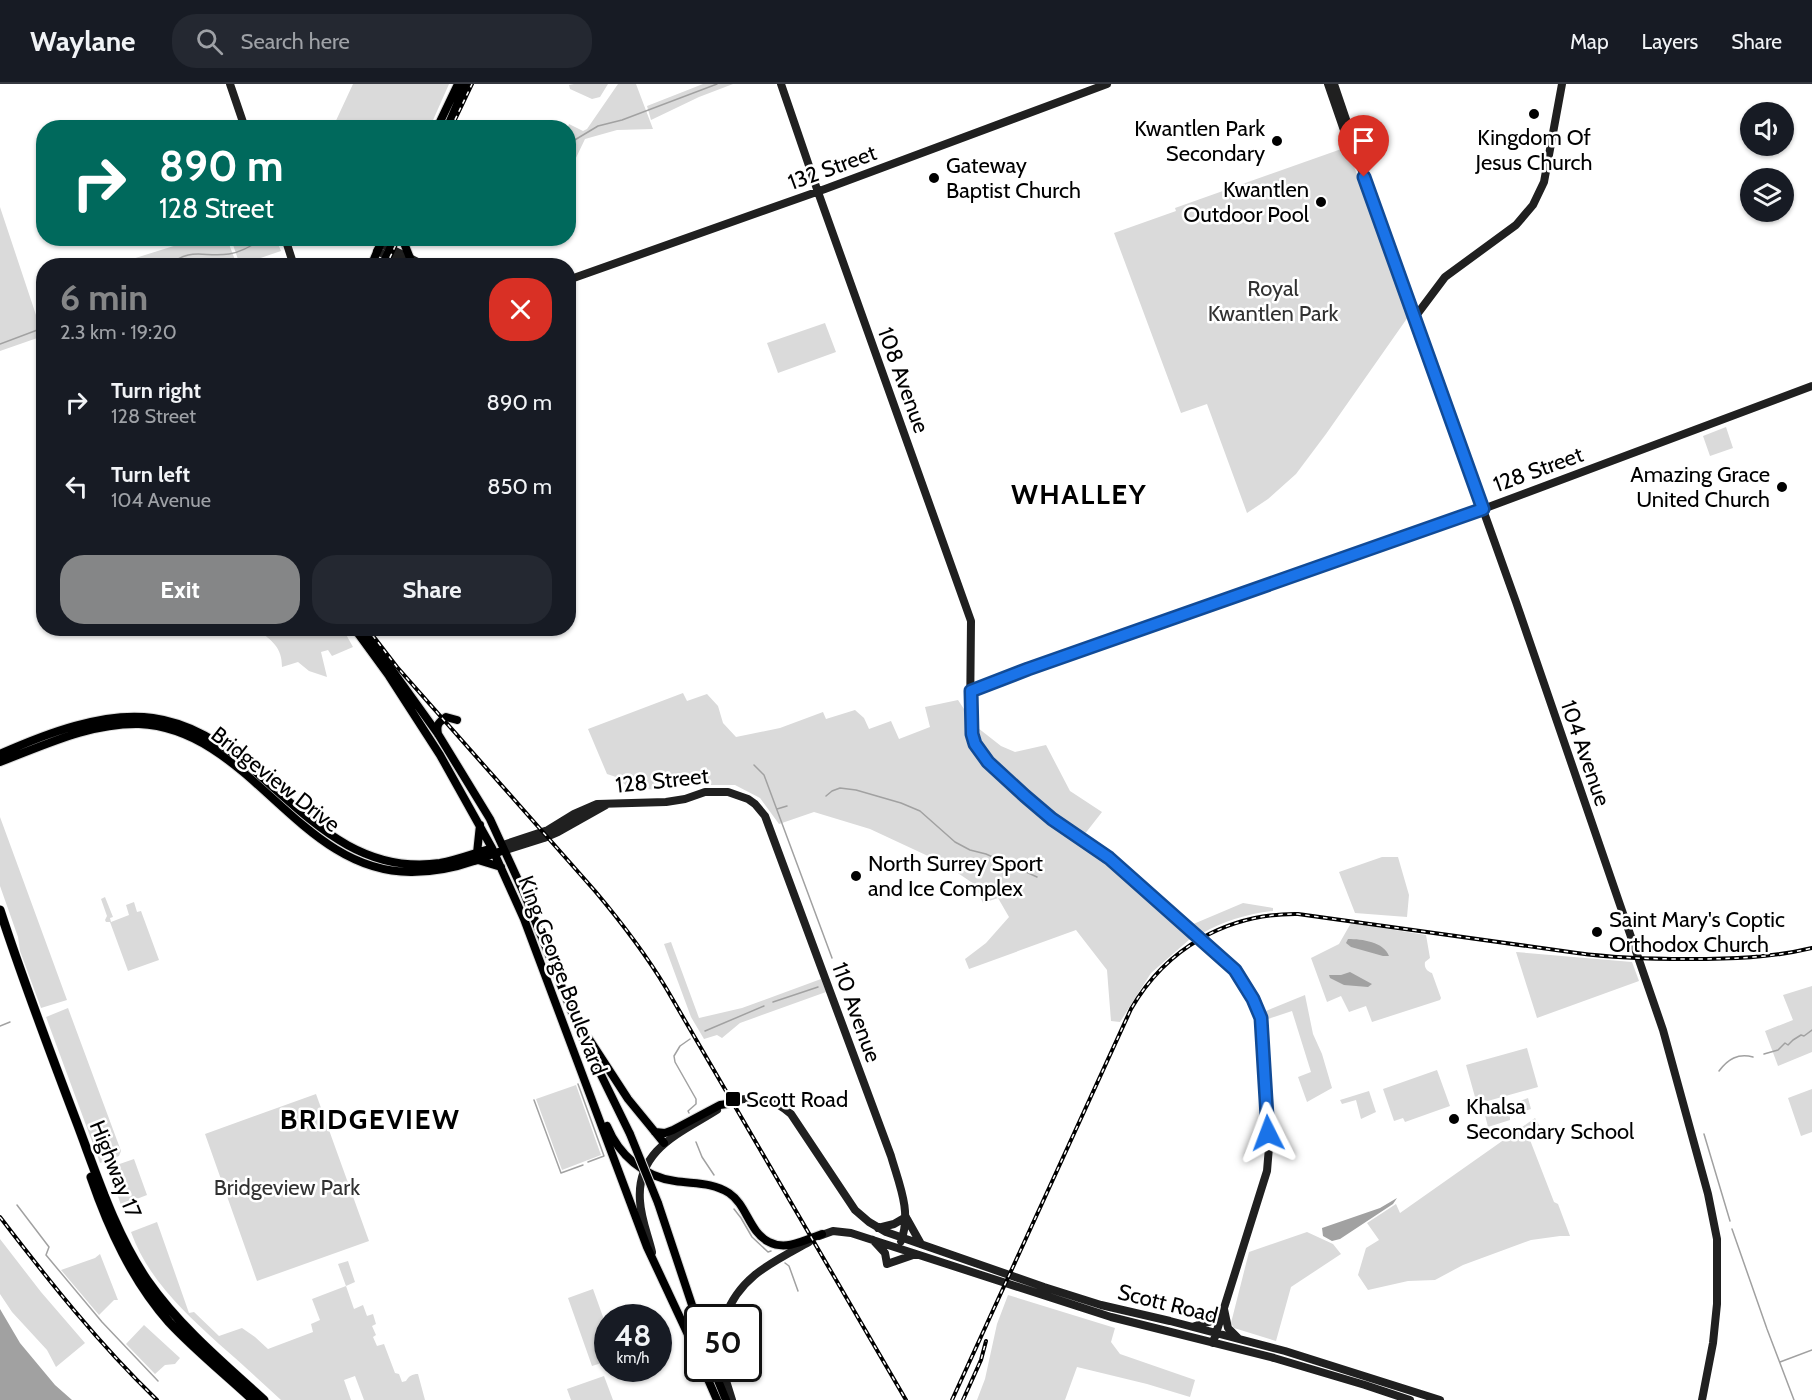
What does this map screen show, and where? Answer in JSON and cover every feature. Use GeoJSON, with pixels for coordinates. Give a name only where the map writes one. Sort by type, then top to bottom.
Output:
{"type":"FeatureCollection","features":[{"type":"Feature","properties":{"kind":"highway","name":"Highway 17"},"geometry":{"type":"LineString","coordinates":[[0,910],[78,1127],[127,1246],[147,1280],[173,1313],[264,1400]]}},
{"type":"Feature","properties":{"kind":"highway","name":"Highway 17"},"geometry":{"type":"LineString","coordinates":[[0,930],[98,1197],[122,1252],[150,1298],[168,1321],[253,1400]]}},
{"type":"Feature","properties":{"kind":"main road"},"geometry":{"type":"LineString","coordinates":[[230,84],[242,120]]}},
{"type":"Feature","properties":{"kind":"main road"},"geometry":{"type":"LineString","coordinates":[[441,120],[458,84]]}},
{"type":"Feature","properties":{"kind":"main road"},"geometry":{"type":"LineString","coordinates":[[450,120],[466,84]]}},
{"type":"Feature","properties":{"kind":"main road","name":"108 Avenue"},"geometry":{"type":"LineString","coordinates":[[781,84],[969,617],[972,734],[975,744],[988,762],[1011,784],[1052,819],[1109,858],[1218,954],[1240,976],[1257,1007],[1262,1027],[1268,1162],[1262,1192],[1213,1343]]}},
{"type":"Feature","properties":{"kind":"main road","name":"132 Street"},"geometry":{"type":"LineString","coordinates":[[576,277],[818,192],[1107,84]]}},
{"type":"Feature","properties":{"kind":"main road","name":"104 Avenue"},"geometry":{"type":"LineString","coordinates":[[1328,84],[1415,317],[1483,509],[1663,1030],[1708,1194],[1716,1233],[1718,1281],[1713,1342],[1700,1400]]}},
{"type":"Feature","properties":{"kind":"main road","name":"104 Avenue"},"geometry":{"type":"LineString","coordinates":[[1334,84],[1352,137],[1350,141]]}},
{"type":"Feature","properties":{"kind":"main road"},"geometry":{"type":"LineString","coordinates":[[1415,317],[1445,277],[1516,225],[1533,205],[1544,182],[1562,84]]}},
{"type":"Feature","properties":{"kind":"main road"},"geometry":{"type":"LineString","coordinates":[[383,246],[388,252],[401,258]]}},
{"type":"Feature","properties":{"kind":"main road"},"geometry":{"type":"LineString","coordinates":[[385,258],[391,246]]}},
{"type":"Feature","properties":{"kind":"main road","name":"128 Street"},"geometry":{"type":"LineString","coordinates":[[971,691],[1483,509],[1812,386]]}},
{"type":"Feature","properties":{"kind":"main road","name":"King George Boulevard"},"geometry":{"type":"LineString","coordinates":[[360,636],[434,745],[494,851],[524,919],[644,1239],[684,1325]]}},
{"type":"Feature","properties":{"kind":"main road","name":"King George Boulevard"},"geometry":{"type":"LineString","coordinates":[[368,636],[438,734],[505,848],[568,1005],[630,1134],[658,1203],[692,1304]]}},
{"type":"Feature","properties":{"kind":"main road","name":"Bridgeview Drive"},"geometry":{"type":"LineString","coordinates":[[0,754],[81,724],[101,719],[142,717],[172,721],[207,736],[228,749],[323,831],[371,857],[398,863],[429,864],[477,857]]}},
{"type":"Feature","properties":{"kind":"main road"},"geometry":{"type":"LineString","coordinates":[[438,734],[438,722],[446,717],[457,720]]}},
{"type":"Feature","properties":{"kind":"main road","name":"Bridgeview Drive"},"geometry":{"type":"LineString","coordinates":[[0,762],[84,731],[126,725],[154,726],[194,738],[220,754],[320,838],[364,863],[379,868],[411,872],[441,870],[494,851]]}},
{"type":"Feature","properties":{"kind":"main road","name":"128 Street"},"geometry":{"type":"LineString","coordinates":[[494,851],[544,838],[606,805],[676,801],[705,792],[717,791],[734,793],[755,804]]}},
{"type":"Feature","properties":{"kind":"main road","name":"110 Avenue"},"geometry":{"type":"LineString","coordinates":[[755,804],[765,816],[891,1156],[905,1205],[905,1231],[899,1248]]}},
{"type":"Feature","properties":{"kind":"main road"},"geometry":{"type":"LineString","coordinates":[[480,825],[477,857],[501,867]]}},
{"type":"Feature","properties":{"kind":"main road"},"geometry":{"type":"LineString","coordinates":[[568,1005],[628,1099],[664,1143]]}},
{"type":"Feature","properties":{"kind":"main road"},"geometry":{"type":"LineString","coordinates":[[562,1018],[614,1140],[625,1155],[645,1171],[657,1177],[703,1184],[728,1192],[736,1199],[757,1232],[768,1242],[795,1244],[822,1234]]}},
{"type":"Feature","properties":{"kind":"main road","name":"Scott Road"},"geometry":{"type":"LineString","coordinates":[[732,1102],[752,1098],[765,1099],[791,1114],[855,1210],[878,1228],[1090,1302],[1191,1326],[1368,1376],[1440,1400]]}},
{"type":"Feature","properties":{"kind":"main road"},"geometry":{"type":"LineString","coordinates":[[654,1132],[665,1133],[673,1130],[720,1105],[732,1102]]}},
{"type":"Feature","properties":{"kind":"main road"},"geometry":{"type":"LineString","coordinates":[[655,1262],[640,1201],[640,1188],[645,1171],[664,1143],[732,1102]]}},
{"type":"Feature","properties":{"kind":"main road"},"geometry":{"type":"LineString","coordinates":[[878,1228],[894,1224],[906,1217],[921,1244]]}},
{"type":"Feature","properties":{"kind":"main road","name":"Scott Road"},"geometry":{"type":"LineString","coordinates":[[731,1304],[741,1287],[778,1258],[822,1234],[841,1232],[872,1239],[1111,1317],[1305,1367],[1410,1400]]}},
{"type":"Feature","properties":{"kind":"main road"},"geometry":{"type":"LineString","coordinates":[[872,1239],[885,1253],[887,1264],[916,1254]]}},
{"type":"Feature","properties":{"kind":"main road"},"geometry":{"type":"LineString","coordinates":[[1191,1326],[1201,1326],[1209,1322],[1223,1308]]}},
{"type":"Feature","properties":{"kind":"main road"},"geometry":{"type":"LineString","coordinates":[[1223,1308],[1228,1328],[1240,1340]]}},
{"type":"Feature","properties":{"kind":"main road"},"geometry":{"type":"LineString","coordinates":[[709,1382],[717,1400]]}},
{"type":"Feature","properties":{"kind":"main road"},"geometry":{"type":"LineString","coordinates":[[719,1382],[726,1400]]}},
{"type":"Feature","properties":{"kind":"main road"},"geometry":{"type":"LineString","coordinates":[[726,1382],[732,1400]]}},
{"type":"Feature","properties":{"kind":"green space"},"geometry":{"type":"Polygon","coordinates":[[[353,84],[449,84],[433,120],[336,120],[353,84]]]}},
{"type":"Feature","properties":{"kind":"green space"},"geometry":{"type":"Polygon","coordinates":[[[608,84],[600,97],[592,99],[570,89],[569,85],[608,84]]]}},
{"type":"Feature","properties":{"kind":"green space"},"geometry":{"type":"Polygon","coordinates":[[[618,84],[636,84],[653,129],[617,130],[585,139],[576,158],[576,128],[583,131],[587,129],[618,84]]]}},
{"type":"Feature","properties":{"kind":"green space"},"geometry":{"type":"Polygon","coordinates":[[[703,84],[733,84],[651,120],[647,106],[703,84]]]}},
{"type":"Feature","properties":{"kind":"green space","name":"Royal Kwantlen Park"},"geometry":{"type":"Polygon","coordinates":[[[1347,147],[1408,317],[1296,474],[1268,499],[1247,513],[1207,404],[1181,413],[1114,233],[1176,211],[1175,208],[1347,147]]]}},
{"type":"Feature","properties":{"kind":"green space"},"geometry":{"type":"Polygon","coordinates":[[[0,207],[36,315],[36,338],[0,351],[0,207]]]}},
{"type":"Feature","properties":{"kind":"green space"},"geometry":{"type":"Polygon","coordinates":[[[174,246],[230,246],[234,258],[136,258],[174,246]]]}},
{"type":"Feature","properties":{"kind":"green space"},"geometry":{"type":"Polygon","coordinates":[[[233,246],[279,246],[281,251],[260,258],[238,258],[233,246]]]}},
{"type":"Feature","properties":{"kind":"green space"},"geometry":{"type":"Polygon","coordinates":[[[825,323],[836,352],[778,373],[767,343],[825,323]]]}},
{"type":"Feature","properties":{"kind":"green space"},"geometry":{"type":"Polygon","coordinates":[[[1726,427],[1733,448],[1710,456],[1703,436],[1726,427]]]}},
{"type":"Feature","properties":{"kind":"green space"},"geometry":{"type":"Polygon","coordinates":[[[266,636],[347,636],[353,647],[332,656],[328,650],[321,652],[327,677],[309,671],[298,662],[282,667],[280,654],[266,636]]]}},
{"type":"Feature","properties":{"kind":"green space"},"geometry":{"type":"Polygon","coordinates":[[[683,693],[687,701],[707,694],[718,706],[723,723],[736,737],[780,728],[823,712],[826,719],[855,710],[864,718],[869,729],[891,721],[899,739],[930,727],[925,707],[958,700],[964,709],[968,741],[989,770],[1051,825],[1094,853],[1190,939],[1151,973],[1120,1022],[1111,1021],[1107,970],[1076,930],[969,969],[965,959],[986,943],[1009,917],[998,898],[983,903],[974,884],[943,863],[870,829],[814,812],[779,824],[760,798],[735,785],[702,785],[686,777],[660,790],[629,788],[616,777],[607,774],[588,729],[683,693]]]}},
{"type":"Feature","properties":{"kind":"green space"},"geometry":{"type":"Polygon","coordinates":[[[978,728],[1001,746],[1015,752],[1046,745],[1070,791],[1102,812],[1084,835],[1048,810],[993,761],[979,744],[978,728]]]}},
{"type":"Feature","properties":{"kind":"green space"},"geometry":{"type":"Polygon","coordinates":[[[0,817],[67,1000],[41,1008],[0,886],[0,817]]]}},
{"type":"Feature","properties":{"kind":"green space"},"geometry":{"type":"Polygon","coordinates":[[[1382,857],[1398,857],[1409,895],[1407,917],[1355,913],[1339,872],[1382,857]]]}},
{"type":"Feature","properties":{"kind":"green space"},"geometry":{"type":"Polygon","coordinates":[[[105,897],[113,917],[110,918],[111,922],[129,915],[126,905],[134,902],[137,912],[141,911],[159,960],[128,971],[110,922],[105,920],[107,916],[101,899],[105,897]]]}},
{"type":"Feature","properties":{"kind":"green space"},"geometry":{"type":"Polygon","coordinates":[[[1243,903],[1273,908],[1273,911],[1236,919],[1201,934],[1191,925],[1243,903]]]}},
{"type":"Feature","properties":{"kind":"green space"},"geometry":{"type":"Polygon","coordinates":[[[1351,923],[1426,935],[1430,958],[1425,962],[1425,966],[1432,973],[1440,1000],[1372,1022],[1366,1006],[1349,1012],[1341,996],[1327,1002],[1311,958],[1339,944],[1351,923]]]}},
{"type":"Feature","properties":{"kind":"green space"},"geometry":{"type":"Polygon","coordinates":[[[671,942],[699,1018],[742,1008],[821,979],[826,992],[740,1023],[722,1038],[717,1035],[704,1039],[691,1017],[664,944],[671,942]]]}},
{"type":"Feature","properties":{"kind":"green space"},"geometry":{"type":"Polygon","coordinates":[[[1516,952],[1632,962],[1639,981],[1537,1018],[1516,952]]]}},
{"type":"Feature","properties":{"kind":"green space"},"geometry":{"type":"Polygon","coordinates":[[[1812,986],[1812,1052],[1778,1066],[1765,1031],[1793,1020],[1783,995],[1812,986]]]}},
{"type":"Feature","properties":{"kind":"green space"},"geometry":{"type":"Polygon","coordinates":[[[1305,995],[1313,1034],[1322,1054],[1332,1088],[1307,1102],[1298,1077],[1311,1072],[1292,1011],[1268,1019],[1266,1011],[1305,995]]]}},
{"type":"Feature","properties":{"kind":"green space"},"geometry":{"type":"Polygon","coordinates":[[[68,1008],[121,1151],[119,1156],[100,1163],[46,1017],[68,1008]]]}},
{"type":"Feature","properties":{"kind":"green space"},"geometry":{"type":"Polygon","coordinates":[[[1527,1048],[1538,1087],[1477,1104],[1466,1065],[1527,1048]]]}},
{"type":"Feature","properties":{"kind":"green space"},"geometry":{"type":"Polygon","coordinates":[[[1437,1070],[1450,1106],[1405,1122],[1403,1118],[1394,1121],[1383,1089],[1437,1070]]]}},
{"type":"Feature","properties":{"kind":"green space"},"geometry":{"type":"Polygon","coordinates":[[[576,1085],[601,1155],[562,1170],[536,1099],[576,1085]]]}},
{"type":"Feature","properties":{"kind":"green space"},"geometry":{"type":"Polygon","coordinates":[[[1812,1089],[1812,1132],[1801,1136],[1788,1098],[1812,1089]]]}},
{"type":"Feature","properties":{"kind":"green space"},"geometry":{"type":"Polygon","coordinates":[[[1369,1091],[1376,1112],[1361,1119],[1356,1100],[1342,1104],[1340,1100],[1369,1091]]]}},
{"type":"Feature","properties":{"kind":"green space","name":"Bridgeview Park"},"geometry":{"type":"Polygon","coordinates":[[[316,1094],[369,1241],[257,1281],[205,1134],[316,1094]]]}},
{"type":"Feature","properties":{"kind":"green space"},"geometry":{"type":"Polygon","coordinates":[[[1528,1098],[1531,1109],[1510,1116],[1510,1120],[1488,1127],[1484,1111],[1498,1104],[1507,1106],[1528,1098]]]}},
{"type":"Feature","properties":{"kind":"green space"},"geometry":{"type":"Polygon","coordinates":[[[1535,1118],[1542,1130],[1530,1140],[1570,1236],[1531,1240],[1463,1265],[1435,1280],[1408,1281],[1368,1290],[1358,1275],[1366,1248],[1379,1240],[1367,1223],[1396,1204],[1400,1213],[1535,1118]]]}},
{"type":"Feature","properties":{"kind":"green space"},"geometry":{"type":"Polygon","coordinates":[[[134,1159],[147,1195],[121,1205],[108,1168],[134,1159]]]}},
{"type":"Feature","properties":{"kind":"green space"},"geometry":{"type":"Polygon","coordinates":[[[157,1222],[189,1313],[194,1312],[219,1336],[242,1328],[268,1349],[313,1332],[311,1324],[320,1320],[312,1299],[346,1286],[354,1309],[363,1305],[367,1316],[373,1314],[376,1324],[372,1326],[376,1335],[373,1337],[377,1346],[384,1344],[395,1373],[399,1374],[402,1382],[418,1374],[425,1400],[364,1400],[355,1376],[344,1380],[351,1400],[281,1400],[192,1319],[147,1265],[131,1232],[157,1222]]]}},
{"type":"Feature","properties":{"kind":"green space"},"geometry":{"type":"Polygon","coordinates":[[[1307,1232],[1333,1244],[1341,1254],[1291,1287],[1276,1341],[1234,1328],[1231,1323],[1249,1252],[1307,1232]]]}},
{"type":"Feature","properties":{"kind":"green space"},"geometry":{"type":"Polygon","coordinates":[[[0,1239],[85,1343],[56,1367],[47,1350],[12,1312],[0,1294],[0,1239]]]}},
{"type":"Feature","properties":{"kind":"green space"},"geometry":{"type":"Polygon","coordinates":[[[100,1254],[118,1300],[114,1300],[99,1315],[61,1270],[95,1258],[100,1254]]]}},
{"type":"Feature","properties":{"kind":"green space"},"geometry":{"type":"Polygon","coordinates":[[[348,1261],[355,1282],[346,1286],[338,1264],[348,1261]]]}},
{"type":"Feature","properties":{"kind":"green space"},"geometry":{"type":"Polygon","coordinates":[[[593,1289],[598,1304],[594,1304],[594,1365],[592,1366],[568,1298],[593,1289]]]}},
{"type":"Feature","properties":{"kind":"green space"},"geometry":{"type":"Polygon","coordinates":[[[1008,1295],[1115,1328],[1111,1342],[1120,1354],[1195,1380],[1190,1397],[1077,1367],[1065,1400],[977,1400],[985,1379],[997,1324],[1008,1295]]]}},
{"type":"Feature","properties":{"kind":"green space"},"geometry":{"type":"Polygon","coordinates":[[[144,1325],[180,1358],[175,1364],[165,1365],[155,1374],[126,1344],[144,1325]]]}},
{"type":"Feature","properties":{"kind":"green space"},"geometry":{"type":"Polygon","coordinates":[[[594,1380],[594,1382],[606,1382],[613,1400],[571,1400],[567,1389],[594,1380]]]}},
{"type":"Feature","properties":{"kind":"shaded area"},"geometry":{"type":"Polygon","coordinates":[[[1348,939],[1378,944],[1389,956],[1351,947],[1346,943],[1348,939]]]}},
{"type":"Feature","properties":{"kind":"shaded area"},"geometry":{"type":"Polygon","coordinates":[[[1350,972],[1372,984],[1368,987],[1344,985],[1330,978],[1329,975],[1350,972]]]}},
{"type":"Feature","properties":{"kind":"shaded area"},"geometry":{"type":"Polygon","coordinates":[[[1397,1198],[1393,1204],[1340,1239],[1332,1241],[1323,1236],[1322,1228],[1380,1208],[1397,1198]]]}},
{"type":"Feature","properties":{"kind":"shaded area"},"geometry":{"type":"Polygon","coordinates":[[[0,1309],[20,1343],[55,1385],[72,1400],[0,1400],[0,1309]]]}},
{"type":"Feature","properties":{"kind":"waterway"},"geometry":{"type":"LineString","coordinates":[[576,139],[598,126],[622,120],[717,84]]}},
{"type":"Feature","properties":{"kind":"waterway"},"geometry":{"type":"LineString","coordinates":[[180,258],[191,254],[234,253],[250,246]]}},
{"type":"Feature","properties":{"kind":"waterway"},"geometry":{"type":"LineString","coordinates":[[0,344],[36,330]]}},
{"type":"Feature","properties":{"kind":"waterway"},"geometry":{"type":"LineString","coordinates":[[754,765],[764,775],[832,958]]}},
{"type":"Feature","properties":{"kind":"waterway"},"geometry":{"type":"LineString","coordinates":[[826,796],[840,788],[856,790],[901,803],[920,811],[955,842],[1037,877]]}},
{"type":"Feature","properties":{"kind":"waterway"},"geometry":{"type":"LineString","coordinates":[[777,809],[787,806]]}},
{"type":"Feature","properties":{"kind":"waterway"},"geometry":{"type":"LineString","coordinates":[[773,1002],[818,987]]}},
{"type":"Feature","properties":{"kind":"waterway"},"geometry":{"type":"LineString","coordinates":[[705,1031],[764,1006]]}},
{"type":"Feature","properties":{"kind":"waterway"},"geometry":{"type":"LineString","coordinates":[[0,1026],[10,1022]]}},
{"type":"Feature","properties":{"kind":"waterway"},"geometry":{"type":"LineString","coordinates":[[1764,1054],[1778,1050],[1785,1043],[1788,1045],[1812,1030]]}},
{"type":"Feature","properties":{"kind":"waterway"},"geometry":{"type":"LineString","coordinates":[[689,1113],[688,1111],[696,1104],[696,1099],[675,1062],[674,1056],[680,1046],[690,1039]]}},
{"type":"Feature","properties":{"kind":"waterway"},"geometry":{"type":"LineString","coordinates":[[1719,1071],[1734,1058],[1753,1057]]}},
{"type":"Feature","properties":{"kind":"waterway"},"geometry":{"type":"LineString","coordinates":[[578,1084],[604,1156],[588,1162]]}},
{"type":"Feature","properties":{"kind":"waterway"},"geometry":{"type":"LineString","coordinates":[[534,1100],[561,1173],[583,1165]]}},
{"type":"Feature","properties":{"kind":"waterway"},"geometry":{"type":"LineString","coordinates":[[1704,1134],[1730,1221]]}},
{"type":"Feature","properties":{"kind":"waterway"},"geometry":{"type":"LineString","coordinates":[[696,1142],[702,1157],[714,1175]]}},
{"type":"Feature","properties":{"kind":"waterway"},"geometry":{"type":"LineString","coordinates":[[17,1205],[49,1247],[46,1255],[102,1322],[158,1381]]}},
{"type":"Feature","properties":{"kind":"waterway"},"geometry":{"type":"LineString","coordinates":[[734,1209],[752,1237],[768,1252],[771,1251]]}},
{"type":"Feature","properties":{"kind":"waterway"},"geometry":{"type":"LineString","coordinates":[[1732,1229],[1794,1400]]}},
{"type":"Feature","properties":{"kind":"waterway"},"geometry":{"type":"LineString","coordinates":[[785,1263],[789,1266],[798,1291]]}},
{"type":"Feature","properties":{"kind":"waterway"},"geometry":{"type":"LineString","coordinates":[[1780,1362],[1812,1350]]}},
{"type":"Feature","properties":{"kind":"railway"},"geometry":{"type":"LineString","coordinates":[[455,120],[472,84]]}},
{"type":"Feature","properties":{"kind":"railway"},"geometry":{"type":"LineString","coordinates":[[390,258],[395,246]]}},
{"type":"Feature","properties":{"kind":"railway"},"geometry":{"type":"LineString","coordinates":[[373,636],[397,667],[595,891],[641,950],[666,988],[906,1400]]}},
{"type":"Feature","properties":{"kind":"railway"},"geometry":{"type":"LineString","coordinates":[[952,1400],[1131,1009],[1145,987],[1162,968],[1201,938],[1247,920],[1272,915],[1298,914],[1619,957],[1735,958],[1766,956],[1812,948]]}},
{"type":"Feature","properties":{"kind":"railway"},"geometry":{"type":"LineString","coordinates":[[0,1217],[75,1312],[157,1400]]}},
{"type":"Feature","properties":{"kind":"railway"},"geometry":{"type":"LineString","coordinates":[[963,1400],[981,1360],[986,1341]]}},
{"type":"Feature","properties":{"kind":"place","name":"Kingdom Of Jesus Church"},"geometry":{"type":"Point","coordinates":[1534,114]}},
{"type":"Feature","properties":{"kind":"place","name":"Kwantlen Park Secondary"},"geometry":{"type":"Point","coordinates":[1277,141]}},
{"type":"Feature","properties":{"kind":"place","name":"Gateway Baptist Church"},"geometry":{"type":"Point","coordinates":[934,178]}},
{"type":"Feature","properties":{"kind":"place","name":"Kwantlen Outdoor Pool"},"geometry":{"type":"Point","coordinates":[1321,202]}},
{"type":"Feature","properties":{"kind":"place","name":"Amazing Grace United Church"},"geometry":{"type":"Point","coordinates":[1782,487]}},
{"type":"Feature","properties":{"kind":"place","name":"North Surrey Sport and Ice Complex"},"geometry":{"type":"Point","coordinates":[856,876]}},
{"type":"Feature","properties":{"kind":"place","name":"Saint Mary's Coptic Orthodox Church"},"geometry":{"type":"Point","coordinates":[1597,932]}},
{"type":"Feature","properties":{"kind":"place","name":"Scott Road"},"geometry":{"type":"Point","coordinates":[733,1099]}},
{"type":"Feature","properties":{"kind":"place","name":"Khalsa Secondary School"},"geometry":{"type":"Point","coordinates":[1454,1119]}},
{"type":"Feature","properties":{"kind":"district","name":"WHALLEY"},"geometry":{"type":"Point","coordinates":[1079,494]}},
{"type":"Feature","properties":{"kind":"district","name":"BRIDGEVIEW"},"geometry":{"type":"Point","coordinates":[370,1119]}},
{"type":"Feature","properties":{"kind":"route"},"geometry":{"type":"LineString","coordinates":[[1268,1133],[1261,1018],[1245,983],[1218,954],[1109,858],[1052,819],[998,773],[975,744],[971,728],[971,691],[1483,509],[1364,177]]}}]}
